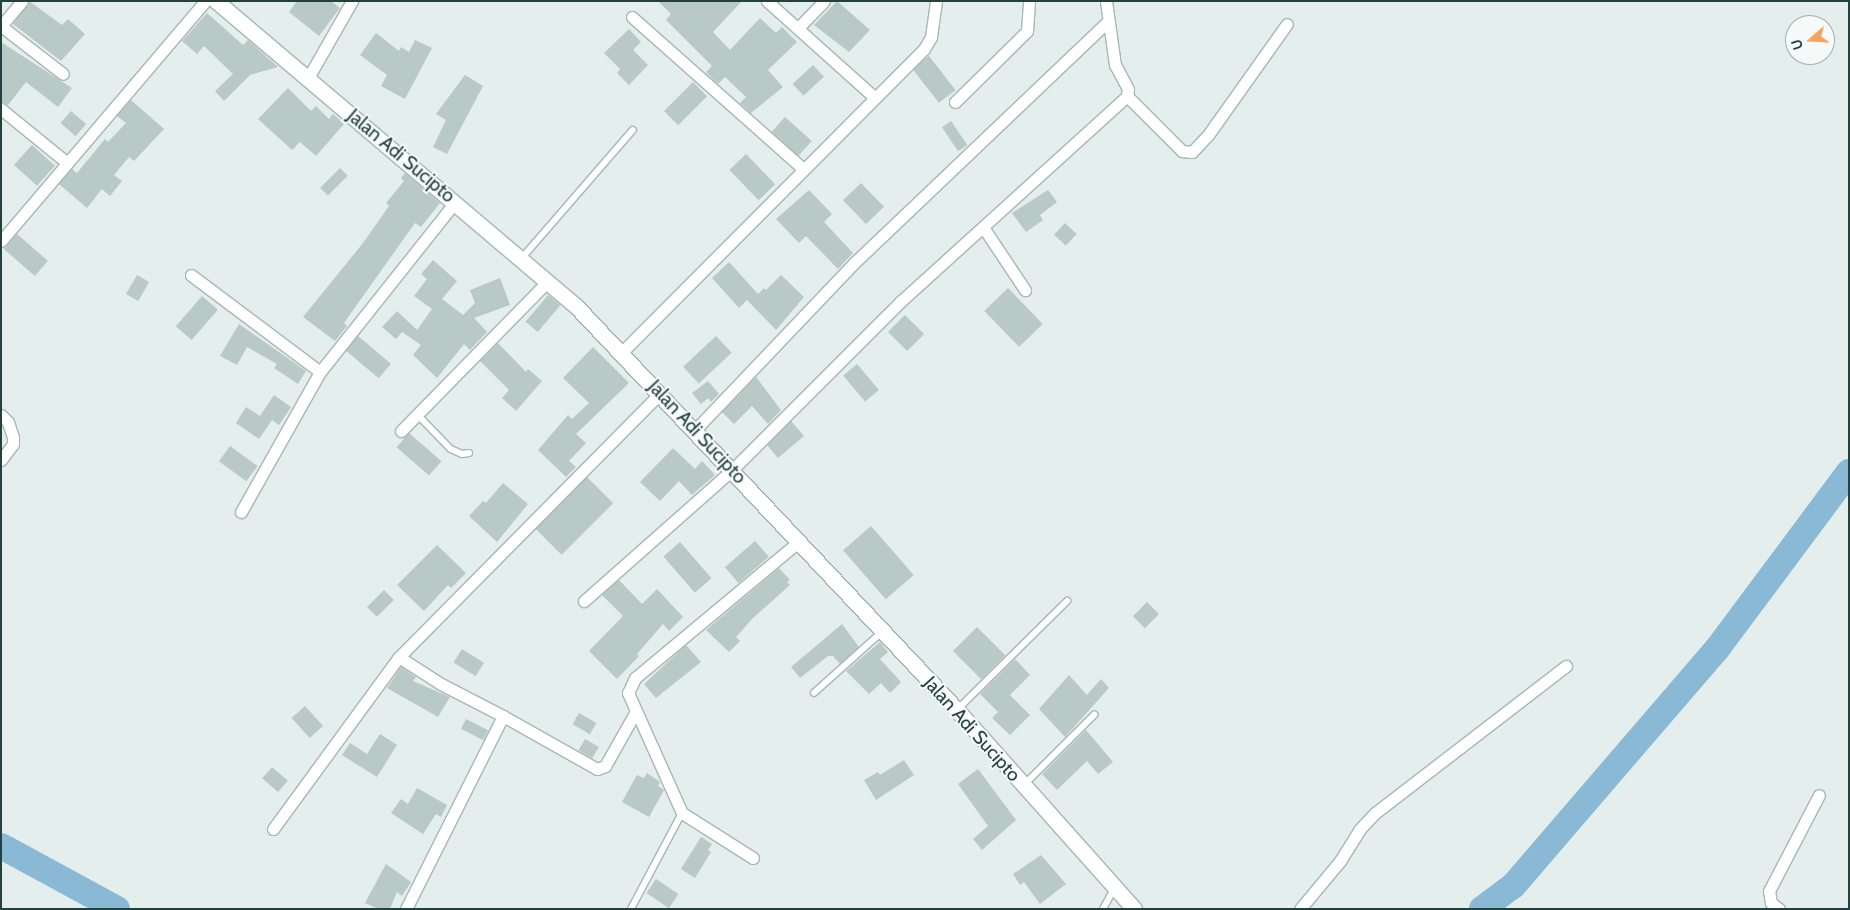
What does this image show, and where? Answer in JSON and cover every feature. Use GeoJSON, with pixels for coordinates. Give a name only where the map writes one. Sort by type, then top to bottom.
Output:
{"type":"FeatureCollection","features":[{"type":"Feature","properties":{"kind":"street"},"geometry":{"type":"LineString","coordinates":[[22,1],[1,26],[63,74]]}},
{"type":"Feature","properties":{"kind":"street"},"geometry":{"type":"LineString","coordinates":[[1,241],[66,162],[205,1]]}},
{"type":"Feature","properties":{"kind":"street","name":"Jalan Adi Sucipto"},"geometry":{"type":"LineString","coordinates":[[216,1],[522,258],[622,352],[957,710],[1134,909]]}},
{"type":"Feature","properties":{"kind":"street"},"geometry":{"type":"LineString","coordinates":[[308,78],[352,1]]}},
{"type":"Feature","properties":{"kind":"street"},"geometry":{"type":"LineString","coordinates":[[767,1],[874,97]]}},
{"type":"Feature","properties":{"kind":"street"},"geometry":{"type":"LineString","coordinates":[[798,28],[824,1]]}},
{"type":"Feature","properties":{"kind":"street"},"geometry":{"type":"LineString","coordinates":[[622,352],[802,168],[928,43],[936,1]]}},
{"type":"Feature","properties":{"kind":"street"},"geometry":{"type":"LineString","coordinates":[[956,102],[1028,32],[1029,1]]}},
{"type":"Feature","properties":{"kind":"street"},"geometry":{"type":"LineString","coordinates":[[584,601],[732,470],[900,302],[1127,96],[1128,89],[1114,65],[1106,1]]}},
{"type":"Feature","properties":{"kind":"street"},"geometry":{"type":"LineString","coordinates":[[632,17],[802,168]]}},
{"type":"Feature","properties":{"kind":"street"},"geometry":{"type":"LineString","coordinates":[[694,431],[853,264],[1108,21]]}},
{"type":"Feature","properties":{"kind":"street"},"geometry":{"type":"LineString","coordinates":[[1127,96],[1182,151],[1192,152],[1208,135],[1287,24]]}},
{"type":"Feature","properties":{"kind":"street"},"geometry":{"type":"LineString","coordinates":[[1,109],[66,162]]}},
{"type":"Feature","properties":{"kind":"street"},"geometry":{"type":"LineString","coordinates":[[241,512],[320,372],[455,202]]}},
{"type":"Feature","properties":{"kind":"street"},"geometry":{"type":"LineString","coordinates":[[983,227],[1024,290]]}},
{"type":"Feature","properties":{"kind":"street"},"geometry":{"type":"LineString","coordinates":[[191,275],[320,372]]}},
{"type":"Feature","properties":{"kind":"street"},"geometry":{"type":"LineString","coordinates":[[402,432],[548,281]]}},
{"type":"Feature","properties":{"kind":"street"},"geometry":{"type":"LineString","coordinates":[[274,829],[399,657],[660,393]]}},
{"type":"Feature","properties":{"kind":"street"},"geometry":{"type":"LineString","coordinates":[[1,415],[8,422],[13,437],[13,444],[1,460]]}},
{"type":"Feature","properties":{"kind":"street"},"geometry":{"type":"LineString","coordinates":[[752,858],[682,813],[635,713],[628,693],[635,678],[767,572],[798,542]]}},
{"type":"Feature","properties":{"kind":"street"},"geometry":{"type":"LineString","coordinates":[[399,657],[441,684],[503,716],[597,769],[605,766],[635,713]]}},
{"type":"Feature","properties":{"kind":"street"},"geometry":{"type":"LineString","coordinates":[[1300,909],[1340,861],[1359,830],[1374,813],[1566,666]]}},
{"type":"Feature","properties":{"kind":"street"},"geometry":{"type":"LineString","coordinates":[[406,909],[503,716]]}},
{"type":"Feature","properties":{"kind":"street"},"geometry":{"type":"LineString","coordinates":[[1779,909],[1771,903],[1769,891],[1819,795]]}},
{"type":"Feature","properties":{"kind":"lane"},"geometry":{"type":"LineString","coordinates":[[522,258],[633,130]]}},
{"type":"Feature","properties":{"kind":"lane"},"geometry":{"type":"LineString","coordinates":[[418,415],[451,449],[462,454],[469,453]]}},
{"type":"Feature","properties":{"kind":"lane"},"geometry":{"type":"LineString","coordinates":[[957,710],[1067,601]]}},
{"type":"Feature","properties":{"kind":"lane"},"geometry":{"type":"LineString","coordinates":[[814,693],[882,632]]}},
{"type":"Feature","properties":{"kind":"lane"},"geometry":{"type":"LineString","coordinates":[[1024,786],[1094,715]]}},
{"type":"Feature","properties":{"kind":"lane"},"geometry":{"type":"LineString","coordinates":[[631,909],[682,813]]}},
{"type":"Feature","properties":{"kind":"lane"},"geometry":{"type":"LineString","coordinates":[[1103,909],[1116,887]]}},
{"type":"Feature","properties":{"kind":"building"},"geometry":{"type":"Polygon","coordinates":[[[29,1],[62,25],[68,19],[85,34],[61,61],[13,24],[29,1]]]}},
{"type":"Feature","properties":{"kind":"building"},"geometry":{"type":"Polygon","coordinates":[[[297,1],[331,1],[340,8],[319,36],[289,12],[297,1]]]}},
{"type":"Feature","properties":{"kind":"building"},"geometry":{"type":"Polygon","coordinates":[[[658,1],[742,1],[713,32],[730,50],[760,18],[776,33],[782,27],[797,42],[768,70],[783,87],[751,113],[740,103],[746,97],[725,77],[718,84],[706,72],[712,66],[666,20],[671,14],[658,1]]]}},
{"type":"Feature","properties":{"kind":"building"},"geometry":{"type":"Polygon","coordinates":[[[837,1],[870,30],[849,52],[814,25],[837,1]]]}},
{"type":"Feature","properties":{"kind":"building"},"geometry":{"type":"Polygon","coordinates":[[[207,13],[243,45],[248,40],[278,67],[250,75],[224,101],[215,91],[233,74],[204,46],[197,54],[182,41],[207,13]]]}},
{"type":"Feature","properties":{"kind":"building"},"geometry":{"type":"Polygon","coordinates":[[[629,29],[641,42],[633,50],[648,65],[629,85],[617,73],[620,69],[604,53],[629,29]]]}},
{"type":"Feature","properties":{"kind":"building"},"geometry":{"type":"Polygon","coordinates":[[[376,33],[399,51],[401,47],[409,52],[415,40],[432,48],[405,99],[381,86],[387,75],[360,55],[376,33]]]}},
{"type":"Feature","properties":{"kind":"building"},"geometry":{"type":"Polygon","coordinates":[[[1,42],[72,88],[58,107],[26,82],[8,105],[1,102],[1,42]]]}},
{"type":"Feature","properties":{"kind":"building"},"geometry":{"type":"Polygon","coordinates":[[[929,56],[955,90],[939,103],[912,69],[929,56]]]}},
{"type":"Feature","properties":{"kind":"building"},"geometry":{"type":"Polygon","coordinates":[[[813,65],[824,77],[803,96],[793,84],[813,65]]]}},
{"type":"Feature","properties":{"kind":"building"},"geometry":{"type":"Polygon","coordinates":[[[465,75],[483,86],[447,154],[433,147],[446,120],[436,114],[465,75]]]}},
{"type":"Feature","properties":{"kind":"building"},"geometry":{"type":"Polygon","coordinates":[[[693,82],[707,96],[678,125],[664,111],[693,82]]]}},
{"type":"Feature","properties":{"kind":"building"},"geometry":{"type":"Polygon","coordinates":[[[288,88],[311,111],[316,106],[329,119],[333,114],[344,124],[316,156],[300,142],[292,150],[258,119],[288,88]]]}},
{"type":"Feature","properties":{"kind":"building"},"geometry":{"type":"Polygon","coordinates":[[[131,100],[164,129],[134,161],[129,157],[114,175],[122,181],[110,196],[102,189],[87,208],[59,184],[72,169],[77,173],[105,139],[108,142],[126,123],[117,116],[131,100]]]}},
{"type":"Feature","properties":{"kind":"building"},"geometry":{"type":"Polygon","coordinates":[[[71,111],[86,124],[76,136],[61,123],[71,111]]]}},
{"type":"Feature","properties":{"kind":"building"},"geometry":{"type":"Polygon","coordinates":[[[785,117],[812,141],[798,156],[772,132],[785,117]]]}},
{"type":"Feature","properties":{"kind":"building"},"geometry":{"type":"Polygon","coordinates":[[[951,121],[967,145],[958,151],[942,127],[951,121]]]}},
{"type":"Feature","properties":{"kind":"building"},"geometry":{"type":"Polygon","coordinates":[[[32,145],[55,166],[37,186],[14,165],[32,145]]]}},
{"type":"Feature","properties":{"kind":"building"},"geometry":{"type":"Polygon","coordinates":[[[746,154],[775,184],[759,200],[729,170],[746,154]]]}},
{"type":"Feature","properties":{"kind":"building"},"geometry":{"type":"Polygon","coordinates":[[[340,168],[348,176],[328,196],[320,188],[340,168]]]}},
{"type":"Feature","properties":{"kind":"building"},"geometry":{"type":"Polygon","coordinates":[[[405,173],[440,203],[421,227],[415,223],[344,323],[347,326],[335,341],[303,317],[363,243],[389,206],[386,203],[404,181],[401,178],[405,173]]]}},
{"type":"Feature","properties":{"kind":"building"},"geometry":{"type":"Polygon","coordinates":[[[861,183],[884,207],[866,224],[843,200],[861,183]]]}},
{"type":"Feature","properties":{"kind":"building"},"geometry":{"type":"Polygon","coordinates":[[[809,190],[832,214],[824,222],[853,253],[838,269],[806,236],[799,243],[776,219],[809,190]]]}},
{"type":"Feature","properties":{"kind":"building"},"geometry":{"type":"Polygon","coordinates":[[[1048,190],[1057,202],[1040,215],[1043,220],[1026,232],[1012,213],[1048,190]]]}},
{"type":"Feature","properties":{"kind":"building"},"geometry":{"type":"Polygon","coordinates":[[[1065,223],[1077,234],[1066,246],[1054,235],[1065,223]]]}},
{"type":"Feature","properties":{"kind":"building"},"geometry":{"type":"Polygon","coordinates":[[[17,234],[48,261],[35,276],[4,249],[17,234]]]}},
{"type":"Feature","properties":{"kind":"building"},"geometry":{"type":"Polygon","coordinates":[[[433,260],[457,281],[442,299],[463,315],[475,303],[470,290],[500,278],[510,305],[474,318],[487,332],[470,350],[464,344],[437,378],[413,355],[421,345],[402,332],[396,339],[382,327],[397,311],[417,330],[432,309],[414,296],[427,279],[421,274],[433,260]]]}},
{"type":"Feature","properties":{"kind":"building"},"geometry":{"type":"Polygon","coordinates":[[[729,262],[758,294],[764,288],[766,290],[781,275],[804,297],[776,330],[747,300],[739,308],[712,278],[729,262]]]}},
{"type":"Feature","properties":{"kind":"building"},"geometry":{"type":"Polygon","coordinates":[[[137,275],[149,282],[138,301],[126,294],[137,275]]]}},
{"type":"Feature","properties":{"kind":"building"},"geometry":{"type":"Polygon","coordinates":[[[1008,288],[1043,324],[1019,347],[984,311],[1008,288]]]}},
{"type":"Feature","properties":{"kind":"building"},"geometry":{"type":"Polygon","coordinates":[[[548,295],[560,305],[538,332],[526,322],[548,295]]]}},
{"type":"Feature","properties":{"kind":"building"},"geometry":{"type":"Polygon","coordinates":[[[202,296],[218,310],[192,340],[176,326],[202,296]]]}},
{"type":"Feature","properties":{"kind":"building"},"geometry":{"type":"Polygon","coordinates":[[[905,315],[924,334],[907,351],[888,332],[905,315]]]}},
{"type":"Feature","properties":{"kind":"building"},"geometry":{"type":"Polygon","coordinates":[[[239,324],[306,371],[298,384],[274,368],[277,364],[247,347],[237,365],[220,356],[239,324]]]}},
{"type":"Feature","properties":{"kind":"building"},"geometry":{"type":"Polygon","coordinates":[[[358,336],[391,364],[379,378],[346,351],[358,336]]]}},
{"type":"Feature","properties":{"kind":"building"},"geometry":{"type":"Polygon","coordinates":[[[716,336],[732,353],[699,384],[683,367],[716,336]]]}},
{"type":"Feature","properties":{"kind":"building"},"geometry":{"type":"Polygon","coordinates":[[[498,343],[526,372],[528,369],[542,381],[516,411],[502,398],[509,390],[480,361],[498,343]]]}},
{"type":"Feature","properties":{"kind":"building"},"geometry":{"type":"Polygon","coordinates":[[[593,347],[629,383],[576,434],[586,443],[569,461],[576,467],[566,477],[538,450],[568,415],[572,419],[589,403],[563,378],[593,347]]]}},
{"type":"Feature","properties":{"kind":"building"},"geometry":{"type":"Polygon","coordinates":[[[857,364],[879,390],[865,402],[843,376],[857,364]]]}},
{"type":"Feature","properties":{"kind":"building"},"geometry":{"type":"Polygon","coordinates":[[[756,377],[781,410],[768,424],[752,406],[734,424],[722,412],[756,377]]]}},
{"type":"Feature","properties":{"kind":"building"},"geometry":{"type":"Polygon","coordinates":[[[708,381],[719,394],[711,402],[708,398],[701,404],[692,393],[708,381]]]}},
{"type":"Feature","properties":{"kind":"building"},"geometry":{"type":"Polygon","coordinates":[[[274,395],[291,407],[279,425],[272,420],[259,439],[236,423],[246,407],[260,416],[274,395]]]}},
{"type":"Feature","properties":{"kind":"building"},"geometry":{"type":"Polygon","coordinates":[[[791,421],[804,436],[778,458],[767,445],[791,421]]]}},
{"type":"Feature","properties":{"kind":"building"},"geometry":{"type":"Polygon","coordinates":[[[409,433],[441,461],[429,476],[397,447],[409,433]]]}},
{"type":"Feature","properties":{"kind":"building"},"geometry":{"type":"Polygon","coordinates":[[[230,446],[258,466],[246,481],[219,461],[230,446]]]}},
{"type":"Feature","properties":{"kind":"building"},"geometry":{"type":"Polygon","coordinates":[[[673,448],[695,469],[702,461],[715,475],[692,495],[679,481],[660,501],[640,482],[673,448]]]}},
{"type":"Feature","properties":{"kind":"building"},"geometry":{"type":"Polygon","coordinates":[[[587,477],[613,503],[562,555],[535,529],[587,477]]]}},
{"type":"Feature","properties":{"kind":"building"},"geometry":{"type":"Polygon","coordinates":[[[503,483],[528,504],[497,542],[469,516],[483,501],[486,503],[503,483]]]}},
{"type":"Feature","properties":{"kind":"building"},"geometry":{"type":"Polygon","coordinates":[[[871,526],[914,575],[886,599],[843,550],[871,526]]]}},
{"type":"Feature","properties":{"kind":"building"},"geometry":{"type":"Polygon","coordinates":[[[755,541],[769,557],[739,583],[725,567],[755,541]]]}},
{"type":"Feature","properties":{"kind":"building"},"geometry":{"type":"Polygon","coordinates":[[[680,542],[711,578],[695,593],[663,556],[680,542]]]}},
{"type":"Feature","properties":{"kind":"building"},"geometry":{"type":"Polygon","coordinates":[[[437,545],[466,573],[451,588],[448,585],[424,611],[397,585],[437,545]]]}},
{"type":"Feature","properties":{"kind":"building"},"geometry":{"type":"Polygon","coordinates":[[[779,568],[790,580],[787,582],[790,585],[753,618],[736,637],[740,641],[729,652],[706,630],[779,568]]]}},
{"type":"Feature","properties":{"kind":"building"},"geometry":{"type":"Polygon","coordinates":[[[619,580],[642,604],[657,589],[683,617],[669,631],[663,624],[637,654],[639,656],[617,679],[589,651],[623,616],[602,595],[619,580]]]}},
{"type":"Feature","properties":{"kind":"building"},"geometry":{"type":"Polygon","coordinates":[[[384,590],[394,600],[377,617],[367,607],[384,590]]]}},
{"type":"Feature","properties":{"kind":"building"},"geometry":{"type":"Polygon","coordinates":[[[1147,602],[1159,614],[1145,628],[1133,616],[1147,602]]]}},
{"type":"Feature","properties":{"kind":"building"},"geometry":{"type":"Polygon","coordinates":[[[842,624],[859,647],[840,664],[833,656],[828,656],[800,678],[791,667],[842,624]]]}},
{"type":"Feature","properties":{"kind":"building"},"geometry":{"type":"Polygon","coordinates":[[[977,627],[1005,655],[981,679],[953,651],[977,627]]]}},
{"type":"Feature","properties":{"kind":"building"},"geometry":{"type":"Polygon","coordinates":[[[880,642],[888,652],[880,659],[901,682],[890,693],[881,683],[869,694],[846,671],[880,642]]]}},
{"type":"Feature","properties":{"kind":"building"},"geometry":{"type":"Polygon","coordinates":[[[686,645],[701,662],[656,698],[644,684],[686,645]]]}},
{"type":"Feature","properties":{"kind":"building"},"geometry":{"type":"Polygon","coordinates":[[[462,649],[484,663],[476,676],[454,663],[462,649]]]}},
{"type":"Feature","properties":{"kind":"building"},"geometry":{"type":"Polygon","coordinates":[[[1015,659],[1030,675],[1010,695],[1030,715],[1010,735],[992,718],[998,712],[980,694],[1015,659]]]}},
{"type":"Feature","properties":{"kind":"building"},"geometry":{"type":"Polygon","coordinates":[[[401,667],[416,677],[413,681],[450,697],[438,717],[387,688],[401,667]]]}},
{"type":"Feature","properties":{"kind":"building"},"geometry":{"type":"Polygon","coordinates":[[[1069,675],[1087,695],[1101,679],[1109,688],[1065,737],[1039,709],[1069,675]]]}},
{"type":"Feature","properties":{"kind":"building"},"geometry":{"type":"Polygon","coordinates":[[[305,706],[323,726],[310,738],[292,718],[305,706]]]}},
{"type":"Feature","properties":{"kind":"building"},"geometry":{"type":"Polygon","coordinates":[[[579,713],[596,723],[590,734],[572,724],[579,713]]]}},
{"type":"Feature","properties":{"kind":"building"},"geometry":{"type":"Polygon","coordinates":[[[466,719],[488,730],[483,740],[461,729],[466,719]]]}},
{"type":"Feature","properties":{"kind":"building"},"geometry":{"type":"Polygon","coordinates":[[[1086,730],[1113,762],[1098,774],[1087,761],[1057,790],[1042,774],[1086,730]]]}},
{"type":"Feature","properties":{"kind":"building"},"geometry":{"type":"Polygon","coordinates":[[[380,734],[397,745],[377,777],[342,755],[350,743],[367,754],[380,734]]]}},
{"type":"Feature","properties":{"kind":"building"},"geometry":{"type":"Polygon","coordinates":[[[585,739],[599,747],[592,758],[578,750],[585,739]]]}},
{"type":"Feature","properties":{"kind":"building"},"geometry":{"type":"Polygon","coordinates":[[[904,760],[914,775],[876,800],[864,780],[878,772],[880,775],[904,760]]]}},
{"type":"Feature","properties":{"kind":"building"},"geometry":{"type":"Polygon","coordinates":[[[272,767],[288,781],[278,792],[262,778],[272,767]]]}},
{"type":"Feature","properties":{"kind":"building"},"geometry":{"type":"Polygon","coordinates":[[[978,769],[1016,820],[982,850],[973,839],[988,826],[958,784],[978,769]]]}},
{"type":"Feature","properties":{"kind":"building"},"geometry":{"type":"Polygon","coordinates":[[[647,773],[660,782],[658,786],[664,790],[649,817],[622,802],[637,775],[644,778],[647,773]]]}},
{"type":"Feature","properties":{"kind":"building"},"geometry":{"type":"Polygon","coordinates":[[[417,788],[447,805],[441,817],[436,814],[423,834],[391,813],[401,799],[408,804],[417,788]]]}},
{"type":"Feature","properties":{"kind":"building"},"geometry":{"type":"Polygon","coordinates":[[[701,837],[712,844],[708,850],[711,852],[695,878],[681,869],[701,837]]]}},
{"type":"Feature","properties":{"kind":"building"},"geometry":{"type":"Polygon","coordinates":[[[1041,855],[1066,884],[1040,904],[1024,882],[1020,885],[1013,874],[1041,855]]]}},
{"type":"Feature","properties":{"kind":"building"},"geometry":{"type":"Polygon","coordinates":[[[386,864],[411,882],[402,896],[397,892],[390,909],[379,909],[365,903],[386,864]]]}},
{"type":"Feature","properties":{"kind":"building"},"geometry":{"type":"Polygon","coordinates":[[[656,879],[678,894],[669,908],[646,893],[656,879]]]}},
{"type":"Feature","properties":{"kind":"waterway"},"geometry":{"type":"LineString","coordinates":[[1482,909],[1513,886],[1717,649],[1849,472]]}},
{"type":"Feature","properties":{"kind":"waterway"},"geometry":{"type":"LineString","coordinates":[[1,846],[117,909]]}}]}
